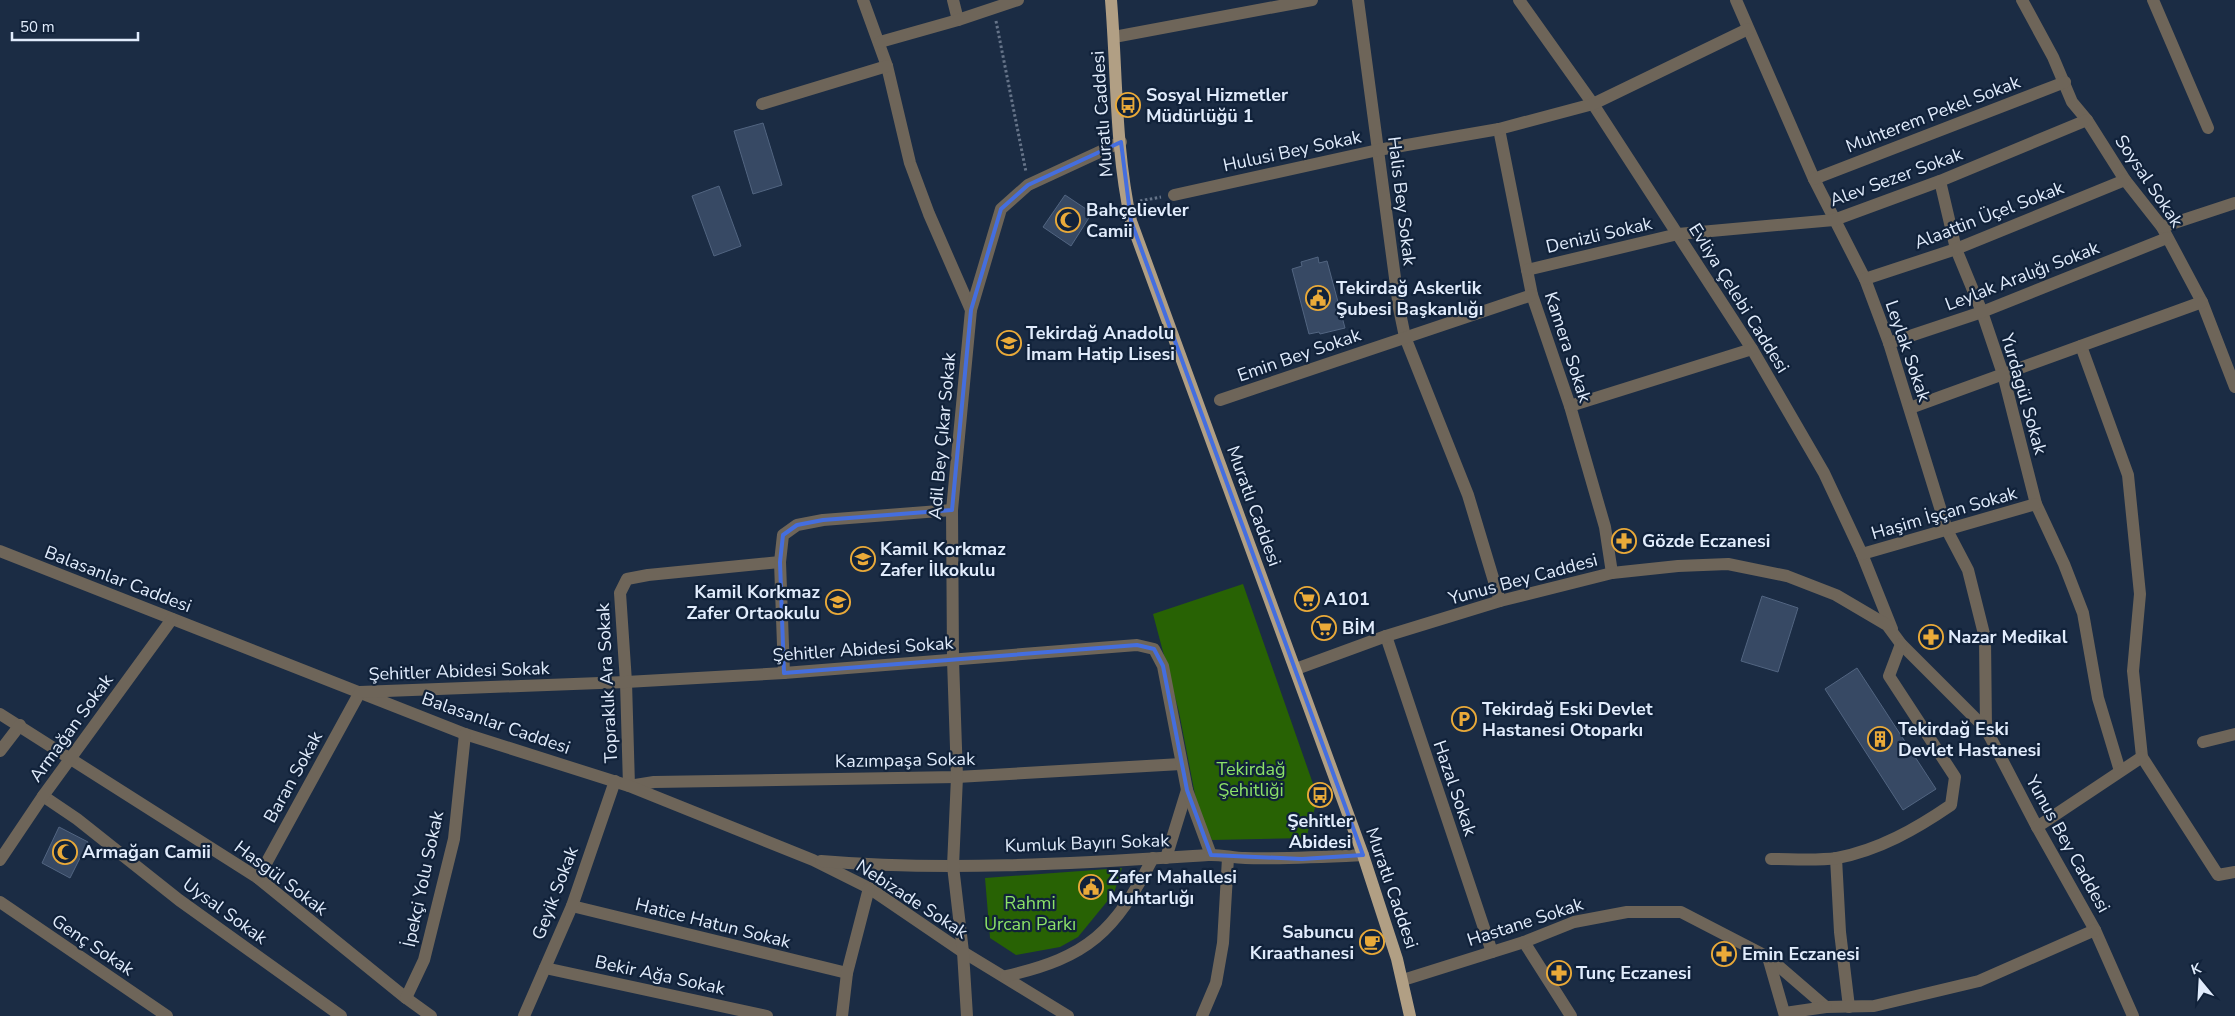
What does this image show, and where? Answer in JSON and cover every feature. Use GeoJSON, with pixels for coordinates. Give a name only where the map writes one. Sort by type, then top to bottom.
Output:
{"type":"FeatureCollection","features":[{"type":"Feature","properties":{"kind":"main road","name":"Muratlı Caddesi"},"geometry":{"type":"LineString","coordinates":[[1111,0],[1117,105],[1127,204],[1131,221],[1363,855],[1403,980],[1410,1016]]}},
{"type":"Feature","properties":{"kind":"street","name":"Adil Bey Çıkar Sokak"},"geometry":{"type":"LineString","coordinates":[[863,0],[880,42],[887,66],[910,163],[929,214],[971,310]]}},
{"type":"Feature","properties":{"kind":"street"},"geometry":{"type":"LineString","coordinates":[[953,0],[958,20]]}},
{"type":"Feature","properties":{"kind":"street"},"geometry":{"type":"LineString","coordinates":[[880,42],[958,20],[1018,0]]}},
{"type":"Feature","properties":{"kind":"street"},"geometry":{"type":"LineString","coordinates":[[1114,38],[1312,0]]}},
{"type":"Feature","properties":{"kind":"street","name":"Halis Bey Sokak"},"geometry":{"type":"LineString","coordinates":[[1358,0],[1398,308],[1405,337],[1468,496],[1500,601]]}},
{"type":"Feature","properties":{"kind":"street","name":"Evliya Çelebi Caddesi"},"geometry":{"type":"LineString","coordinates":[[1521,0],[1593,104],[1752,348],[1824,474],[1862,554],[1897,639]]}},
{"type":"Feature","properties":{"kind":"street","name":"Leylak Sokak"},"geometry":{"type":"LineString","coordinates":[[1736,0],[1814,179],[1865,279],[1889,343],[1947,530],[1968,570],[1985,638],[1986,730]]}},
{"type":"Feature","properties":{"kind":"street","name":"Soysal Sokak"},"geometry":{"type":"LineString","coordinates":[[2022,0],[2065,82],[2072,102],[2087,120],[2125,180],[2165,232],[2202,302],[2235,388]]}},
{"type":"Feature","properties":{"kind":"street"},"geometry":{"type":"LineString","coordinates":[[2153,0],[2208,128]]}},
{"type":"Feature","properties":{"kind":"street","name":"Hulusi Bey Sokak"},"geometry":{"type":"LineString","coordinates":[[1174,195],[1378,150],[1499,130],[1593,104],[1748,29]]}},
{"type":"Feature","properties":{"kind":"street"},"geometry":{"type":"LineString","coordinates":[[762,104],[887,66]]}},
{"type":"Feature","properties":{"kind":"street","name":"Muhterem Pekel Sokak"},"geometry":{"type":"LineString","coordinates":[[1814,179],[2065,82]]}},
{"type":"Feature","properties":{"kind":"street","name":"Alev Sezer Sokak"},"geometry":{"type":"LineString","coordinates":[[1678,234],[1834,220],[1940,181],[2087,120]]}},
{"type":"Feature","properties":{"kind":"street","name":"Kamera Sokak"},"geometry":{"type":"LineString","coordinates":[[1499,130],[1532,295],[1570,406],[1605,527],[1612,573]]}},
{"type":"Feature","properties":{"kind":"street","name":"Adil Bey Çıkar Sokak"},"geometry":{"type":"LineString","coordinates":[[967,1016],[963,952],[954,866],[957,777],[953,660],[952,510],[971,310],[1001,209],[1028,185],[1121,142]]}},
{"type":"Feature","properties":{"kind":"street","name":"Alaattin Üçel Sokak"},"geometry":{"type":"LineString","coordinates":[[1865,279],[1956,249],[2125,180]]}},
{"type":"Feature","properties":{"kind":"street","name":"Yurdagül Sokak"},"geometry":{"type":"LineString","coordinates":[[1940,181],[1956,249],[1982,312],[2003,374],[2036,504],[2064,564],[2083,613],[2098,698],[2120,771]]}},
{"type":"Feature","properties":{"kind":"street","name":"Leylak Aralığı Sokak"},"geometry":{"type":"LineString","coordinates":[[1889,343],[1982,312],[2235,203]]}},
{"type":"Feature","properties":{"kind":"street","name":"Denizli Sokak"},"geometry":{"type":"LineString","coordinates":[[1528,270],[1678,234]]}},
{"type":"Feature","properties":{"kind":"street","name":"Emin Bey Sokak"},"geometry":{"type":"LineString","coordinates":[[1220,400],[1532,295]]}},
{"type":"Feature","properties":{"kind":"street"},"geometry":{"type":"LineString","coordinates":[[1910,408],[2202,302]]}},
{"type":"Feature","properties":{"kind":"street"},"geometry":{"type":"LineString","coordinates":[[2080,346],[2128,475],[2140,594],[2133,670],[2142,757],[2218,874],[2235,872]]}},
{"type":"Feature","properties":{"kind":"street"},"geometry":{"type":"LineString","coordinates":[[1570,406],[1752,348]]}},
{"type":"Feature","properties":{"kind":"street","name":"Haşim İşçan Sokak"},"geometry":{"type":"LineString","coordinates":[[1862,554],[2036,504]]}},
{"type":"Feature","properties":{"kind":"street"},"geometry":{"type":"LineString","coordinates":[[784,673],[780,562],[783,536],[796,525],[824,520],[952,510]]}},
{"type":"Feature","properties":{"kind":"street","name":"Balasanlar Caddesi"},"geometry":{"type":"LineString","coordinates":[[0,551],[465,734],[629,786],[813,860]]}},
{"type":"Feature","properties":{"kind":"street","name":"Topraklık Ara Sokak"},"geometry":{"type":"LineString","coordinates":[[629,786],[626,682],[620,593],[627,579],[648,575],[780,562]]}},
{"type":"Feature","properties":{"kind":"street","name":"Yunus Bey Caddesi"},"geometry":{"type":"LineString","coordinates":[[1296,669],[1386,636],[1500,601],[1612,573],[1678,566],[1728,564],[1787,576],[1836,596],[1888,625],[1897,639],[1986,730],[2037,827],[2095,930],[2133,1016]]}},
{"type":"Feature","properties":{"kind":"street","name":"Armağan Sokak"},"geometry":{"type":"LineString","coordinates":[[0,860],[70,758],[172,619]]}},
{"type":"Feature","properties":{"kind":"street","name":"Hazal Sokak"},"geometry":{"type":"LineString","coordinates":[[1386,636],[1492,952]]}},
{"type":"Feature","properties":{"kind":"street"},"geometry":{"type":"LineString","coordinates":[[1771,859],[1836,858],[1876,848],[1924,823],[1951,805],[1955,777],[1890,676],[1897,639]]}},
{"type":"Feature","properties":{"kind":"street","name":"Şehitler Abidesi Sokak"},"geometry":{"type":"LineString","coordinates":[[360,692],[626,682],[784,673],[1137,645],[1154,649],[1162,666],[1187,790],[1211,854]]}},
{"type":"Feature","properties":{"kind":"street","name":"Baran Sokak"},"geometry":{"type":"LineString","coordinates":[[258,878],[360,692]]}},
{"type":"Feature","properties":{"kind":"street","name":"Hasgül Sokak"},"geometry":{"type":"LineString","coordinates":[[0,714],[258,878],[406,998],[431,1016]]}},
{"type":"Feature","properties":{"kind":"street"},"geometry":{"type":"LineString","coordinates":[[0,750],[20,725]]}},
{"type":"Feature","properties":{"kind":"street","name":"İpekçi Yolu Sokak"},"geometry":{"type":"LineString","coordinates":[[406,998],[424,960],[454,839],[465,734]]}},
{"type":"Feature","properties":{"kind":"street"},"geometry":{"type":"LineString","coordinates":[[2203,742],[2235,734]]}},
{"type":"Feature","properties":{"kind":"street"},"geometry":{"type":"LineString","coordinates":[[2037,827],[2142,757]]}},
{"type":"Feature","properties":{"kind":"street","name":"Kazımpaşa Sokak"},"geometry":{"type":"LineString","coordinates":[[629,786],[654,782],[957,777],[1181,764]]}},
{"type":"Feature","properties":{"kind":"street","name":"Geyik Sokak"},"geometry":{"type":"LineString","coordinates":[[524,1016],[572,906],[615,781]]}},
{"type":"Feature","properties":{"kind":"street"},"geometry":{"type":"LineString","coordinates":[[1166,858],[1187,790]]}},
{"type":"Feature","properties":{"kind":"street","name":"Uysal Sokak"},"geometry":{"type":"LineString","coordinates":[[43,796],[77,819],[179,900],[341,1016]]}},
{"type":"Feature","properties":{"kind":"street","name":"Kumluk Bayırı Sokak"},"geometry":{"type":"LineString","coordinates":[[813,860],[885,866],[954,866],[1166,858],[1211,854],[1228,858],[1302,859],[1363,855]]}},
{"type":"Feature","properties":{"kind":"street"},"geometry":{"type":"LineString","coordinates":[[1006,976],[1039,968],[1078,952],[1104,932],[1135,892],[1153,858]]}},
{"type":"Feature","properties":{"kind":"street"},"geometry":{"type":"LineString","coordinates":[[1202,1016],[1216,983],[1223,944],[1228,858]]}},
{"type":"Feature","properties":{"kind":"street"},"geometry":{"type":"LineString","coordinates":[[1836,858],[1840,932],[1849,1007]]}},
{"type":"Feature","properties":{"kind":"street","name":"Nebizade Sokak"},"geometry":{"type":"LineString","coordinates":[[813,860],[869,888],[963,952],[1006,976],[1068,1016]]}},
{"type":"Feature","properties":{"kind":"street"},"geometry":{"type":"LineString","coordinates":[[842,1016],[847,973],[869,888]]}},
{"type":"Feature","properties":{"kind":"street","name":"Genç Sokak"},"geometry":{"type":"LineString","coordinates":[[0,902],[147,1011],[167,1016]]}},
{"type":"Feature","properties":{"kind":"street","name":"Hatice Hatun Sokak"},"geometry":{"type":"LineString","coordinates":[[572,906],[847,973]]}},
{"type":"Feature","properties":{"kind":"street","name":"Hastane Sokak"},"geometry":{"type":"LineString","coordinates":[[1403,980],[1524,942],[1574,922],[1627,912],[1680,912],[1768,957],[1826,1007]]}},
{"type":"Feature","properties":{"kind":"street"},"geometry":{"type":"LineString","coordinates":[[1768,957],[1785,1014],[1826,1007],[1874,1006],[1979,981],[2095,930]]}},
{"type":"Feature","properties":{"kind":"street"},"geometry":{"type":"LineString","coordinates":[[1524,942],[1571,1016]]}},
{"type":"Feature","properties":{"kind":"street","name":"Bekir Ağa Sokak"},"geometry":{"type":"LineString","coordinates":[[545,968],[767,1016]]}},
{"type":"Feature","properties":{"kind":"path"},"geometry":{"type":"LineString","coordinates":[[994,9],[1028,185]]}},
{"type":"Feature","properties":{"kind":"path"},"geometry":{"type":"LineString","coordinates":[[1127,204],[1174,195]]}},
{"type":"Feature","properties":{"kind":"highlighted area"},"geometry":{"type":"Polygon","coordinates":[[[1121,142],[1131,221],[1363,855],[1302,859],[1211,855],[1187,790],[1163,666],[1154,649],[1137,645],[784,673],[780,562],[783,535],[797,525],[823,520],[952,510],[971,310],[1001,209],[1028,185],[1121,142]]]}},
{"type":"Feature","properties":{"kind":"green space","name":"Tekirdağ Şehitliği"},"geometry":{"type":"Polygon","coordinates":[[[1243,584],[1318,798],[1306,838],[1212,840],[1198,810],[1179,712],[1153,614],[1243,584]]]}},
{"type":"Feature","properties":{"kind":"green space","name":"Rahmi Urcan Parkı"},"geometry":{"type":"Polygon","coordinates":[[[1122,868],[1114,893],[1078,937],[1060,947],[1016,955],[990,938],[985,878],[1122,868]]]}},
{"type":"Feature","properties":{"kind":"building"},"geometry":{"type":"Polygon","coordinates":[[[763,123],[782,185],[753,194],[734,131],[763,123]]]}},
{"type":"Feature","properties":{"kind":"building"},"geometry":{"type":"Polygon","coordinates":[[[719,186],[741,246],[714,256],[692,196],[719,186]]]}},
{"type":"Feature","properties":{"kind":"building","name":"Bahçelievler Camii"},"geometry":{"type":"Polygon","coordinates":[[[1065,195],[1092,213],[1071,246],[1043,227],[1065,195]]]}},
{"type":"Feature","properties":{"kind":"building","name":"Tekirdağ Askerlik Şubesi Başkanlığı"},"geometry":{"type":"Polygon","coordinates":[[[1318,257],[1319,263],[1327,261],[1345,328],[1320,334],[1319,332],[1309,334],[1292,269],[1302,266],[1301,262],[1318,257]]]}},
{"type":"Feature","properties":{"kind":"building"},"geometry":{"type":"Polygon","coordinates":[[[1762,596],[1798,608],[1778,672],[1741,661],[1762,596]]]}},
{"type":"Feature","properties":{"kind":"building","name":"Tekirdağ Eski Devlet Hastanesi"},"geometry":{"type":"Polygon","coordinates":[[[1857,668],[1936,789],[1903,810],[1825,689],[1857,668]]]}},
{"type":"Feature","properties":{"kind":"building","name":"Armağan Camii"},"geometry":{"type":"Polygon","coordinates":[[[59,827],[88,842],[70,878],[42,863],[59,827]]]}},
{"type":"Feature","properties":{"kind":"place","name":"Sosyal Hizmetler Müdürlüğü 1"},"geometry":{"type":"Point","coordinates":[1128,105]}},
{"type":"Feature","properties":{"kind":"place","name":"Bahçelievler Camii"},"geometry":{"type":"Point","coordinates":[1068,220]}},
{"type":"Feature","properties":{"kind":"place","name":"Tekirdağ Askerlik Şubesi Başkanlığı"},"geometry":{"type":"Point","coordinates":[1318,298]}},
{"type":"Feature","properties":{"kind":"place","name":"Tekirdağ Anadolu İmam Hatip Lisesi"},"geometry":{"type":"Point","coordinates":[1009,343]}},
{"type":"Feature","properties":{"kind":"place","name":"Gözde Eczanesi"},"geometry":{"type":"Point","coordinates":[1624,541]}},
{"type":"Feature","properties":{"kind":"place","name":"Kamil Korkmaz Zafer İlkokulu"},"geometry":{"type":"Point","coordinates":[863,559]}},
{"type":"Feature","properties":{"kind":"place","name":"A101"},"geometry":{"type":"Point","coordinates":[1307,599]}},
{"type":"Feature","properties":{"kind":"place","name":"Kamil Korkmaz Zafer Ortaokulu"},"geometry":{"type":"Point","coordinates":[838,602]}},
{"type":"Feature","properties":{"kind":"place","name":"BİM"},"geometry":{"type":"Point","coordinates":[1324,628]}},
{"type":"Feature","properties":{"kind":"place","name":"Nazar Medikal"},"geometry":{"type":"Point","coordinates":[1931,637]}},
{"type":"Feature","properties":{"kind":"place","name":"Tekirdağ Eski Devlet Hastanesi Otoparkı"},"geometry":{"type":"Point","coordinates":[1464,719]}},
{"type":"Feature","properties":{"kind":"place","name":"Tekirdağ Eski Devlet Hastanesi"},"geometry":{"type":"Point","coordinates":[1880,739]}},
{"type":"Feature","properties":{"kind":"place","name":"Şehitler Abidesi"},"geometry":{"type":"Point","coordinates":[1320,795]}},
{"type":"Feature","properties":{"kind":"place","name":"Armağan Camii"},"geometry":{"type":"Point","coordinates":[65,852]}},
{"type":"Feature","properties":{"kind":"place","name":"Zafer Mahallesi Muhtarlığı"},"geometry":{"type":"Point","coordinates":[1091,887]}},
{"type":"Feature","properties":{"kind":"place","name":"Sabuncu Kıraathanesi"},"geometry":{"type":"Point","coordinates":[1372,942]}},
{"type":"Feature","properties":{"kind":"place","name":"Emin Eczanesi"},"geometry":{"type":"Point","coordinates":[1724,954]}},
{"type":"Feature","properties":{"kind":"place","name":"Tunç Eczanesi"},"geometry":{"type":"Point","coordinates":[1559,973]}}]}
